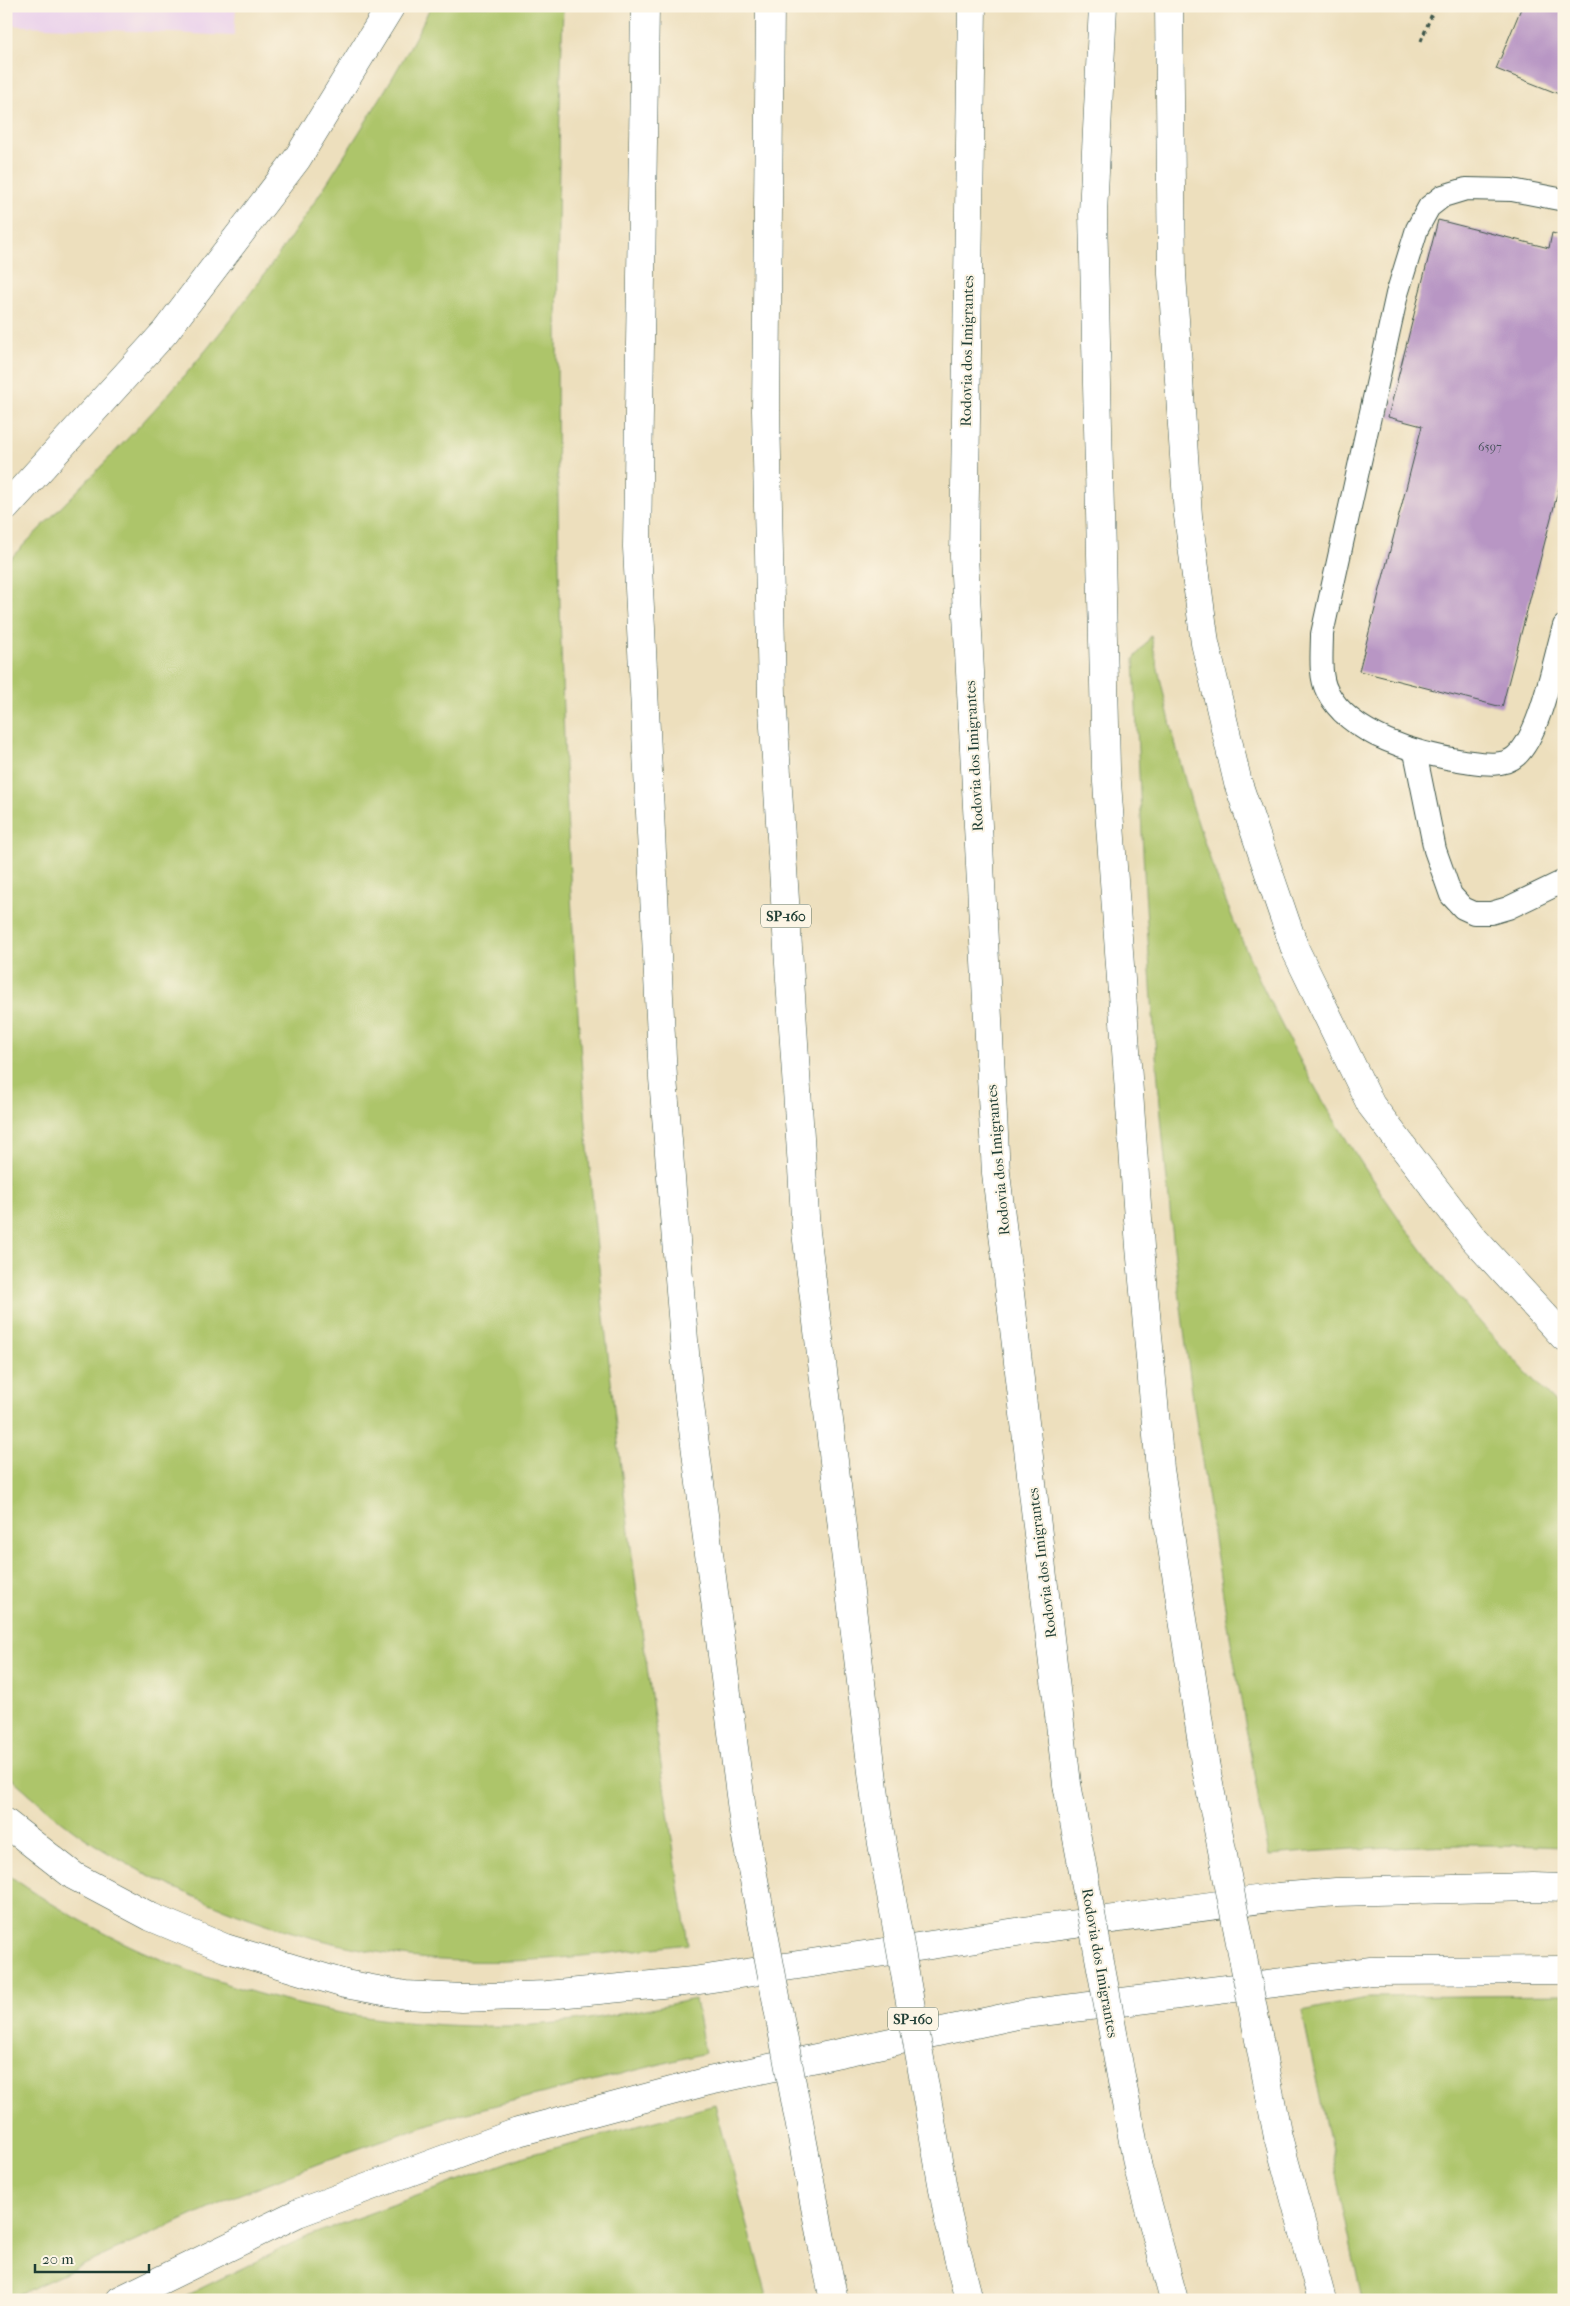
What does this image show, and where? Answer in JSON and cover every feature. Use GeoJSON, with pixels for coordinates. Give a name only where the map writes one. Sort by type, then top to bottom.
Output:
{"type":"FeatureCollection","features":[{"type":"Feature","properties":{"kind":"highway"},"geometry":{"type":"LineString","coordinates":[[6,506],[177,317],[297,159],[391,6]]}},
{"type":"Feature","properties":{"kind":"highway"},"geometry":{"type":"LineString","coordinates":[[645,6],[637,547],[663,1078],[688,1390],[744,1826],[834,2300]]}},
{"type":"Feature","properties":{"kind":"highway","name":"SP-160"},"geometry":{"type":"LineString","coordinates":[[770,6],[766,411],[772,695],[806,1232],[878,1822],[948,2217],[969,2300]]}},
{"type":"Feature","properties":{"kind":"highway","name":"Rodovia dos Imigrantes"},"geometry":{"type":"LineString","coordinates":[[972,6],[964,556],[996,1173],[1067,1784],[1138,2168],[1174,2300]]}},
{"type":"Feature","properties":{"kind":"highway"},"geometry":{"type":"LineString","coordinates":[[1103,6],[1093,213],[1106,768],[1140,1247],[1160,1469],[1205,1763],[1278,2137],[1322,2300]]}},
{"type":"Feature","properties":{"kind":"highway"},"geometry":{"type":"LineString","coordinates":[[1170,6],[1172,274],[1188,516],[1205,643],[1238,783],[1296,950],[1371,1105],[1473,1238],[1564,1337]]}},
{"type":"Feature","properties":{"kind":"highway"},"geometry":{"type":"LineString","coordinates":[[6,1823],[74,1876],[151,1917],[225,1948],[345,1984],[405,1995],[462,1998],[547,1995],[693,1981],[1023,1931],[1278,1897],[1356,1892],[1534,1887],[1564,1888]]}},
{"type":"Feature","properties":{"kind":"highway"},"geometry":{"type":"LineString","coordinates":[[120,2300],[298,2213],[518,2132],[709,2080],[1017,2015],[1371,1972],[1564,1970]]}},
{"type":"Feature","properties":{"kind":"lane"},"geometry":{"type":"LineString","coordinates":[[1564,200],[1512,190],[1466,189],[1443,196],[1429,207],[1417,229],[1398,294],[1322,634],[1322,669],[1326,690],[1346,716],[1374,733],[1414,752],[1483,764],[1514,758],[1525,747],[1538,717],[1564,626]]}},
{"type":"Feature","properties":{"kind":"lane"},"geometry":{"type":"LineString","coordinates":[[1414,752],[1435,850],[1451,895],[1463,908],[1474,913],[1492,913],[1508,908],[1564,881]]}},
{"type":"Feature","properties":{"kind":"path"},"geometry":{"type":"LineString","coordinates":[[1421,41],[1435,6]]}},
{"type":"Feature","properties":{"kind":"shaded area"},"geometry":{"type":"Polygon","coordinates":[[[6,6],[236,6],[234,36],[6,25],[6,6]]]}},
{"type":"Feature","properties":{"kind":"green space"},"geometry":{"type":"Polygon","coordinates":[[[431,6],[563,6],[558,258],[558,510],[565,761],[578,1013],[597,1247],[622,1480],[653,1712],[688,1944],[575,1957],[519,1961],[462,1961],[416,1958],[369,1950],[320,1940],[223,1908],[177,1889],[94,1844],[59,1819],[6,1773],[6,563],[142,423],[186,374],[230,320],[291,237],[370,115],[431,6]]]}},
{"type":"Feature","properties":{"kind":"green space"},"geometry":{"type":"Polygon","coordinates":[[[1151,636],[1180,760],[1191,801],[1211,861],[1259,979],[1287,1036],[1350,1146],[1422,1250],[1472,1313],[1564,1412],[1564,1847],[1416,1846],[1269,1855],[1241,1701],[1203,1471],[1182,1316],[1166,1167],[1149,949],[1134,659],[1151,636]]]}},
{"type":"Feature","properties":{"kind":"green space"},"geometry":{"type":"Polygon","coordinates":[[[6,1873],[37,1895],[71,1915],[142,1951],[191,1972],[242,1989],[294,2003],[347,2014],[400,2021],[508,2026],[579,2020],[695,1999],[705,2053],[452,2116],[343,2154],[235,2196],[6,2300],[6,1873]]]}},
{"type":"Feature","properties":{"kind":"green space"},"geometry":{"type":"Polygon","coordinates":[[[1564,1995],[1564,2300],[1362,2300],[1302,2011],[1372,1997],[1564,1995]]]}},
{"type":"Feature","properties":{"kind":"green space"},"geometry":{"type":"Polygon","coordinates":[[[715,2105],[768,2300],[177,2300],[308,2236],[525,2156],[715,2105]]]}},
{"type":"Feature","properties":{"kind":"building"},"geometry":{"type":"Polygon","coordinates":[[[1522,6],[1564,6],[1564,96],[1496,69],[1522,6]]]}},
{"type":"Feature","properties":{"kind":"building"},"geometry":{"type":"Polygon","coordinates":[[[1438,220],[1549,248],[1552,233],[1564,236],[1564,468],[1502,707],[1359,671],[1422,426],[1388,417],[1438,220]]]}}]}
